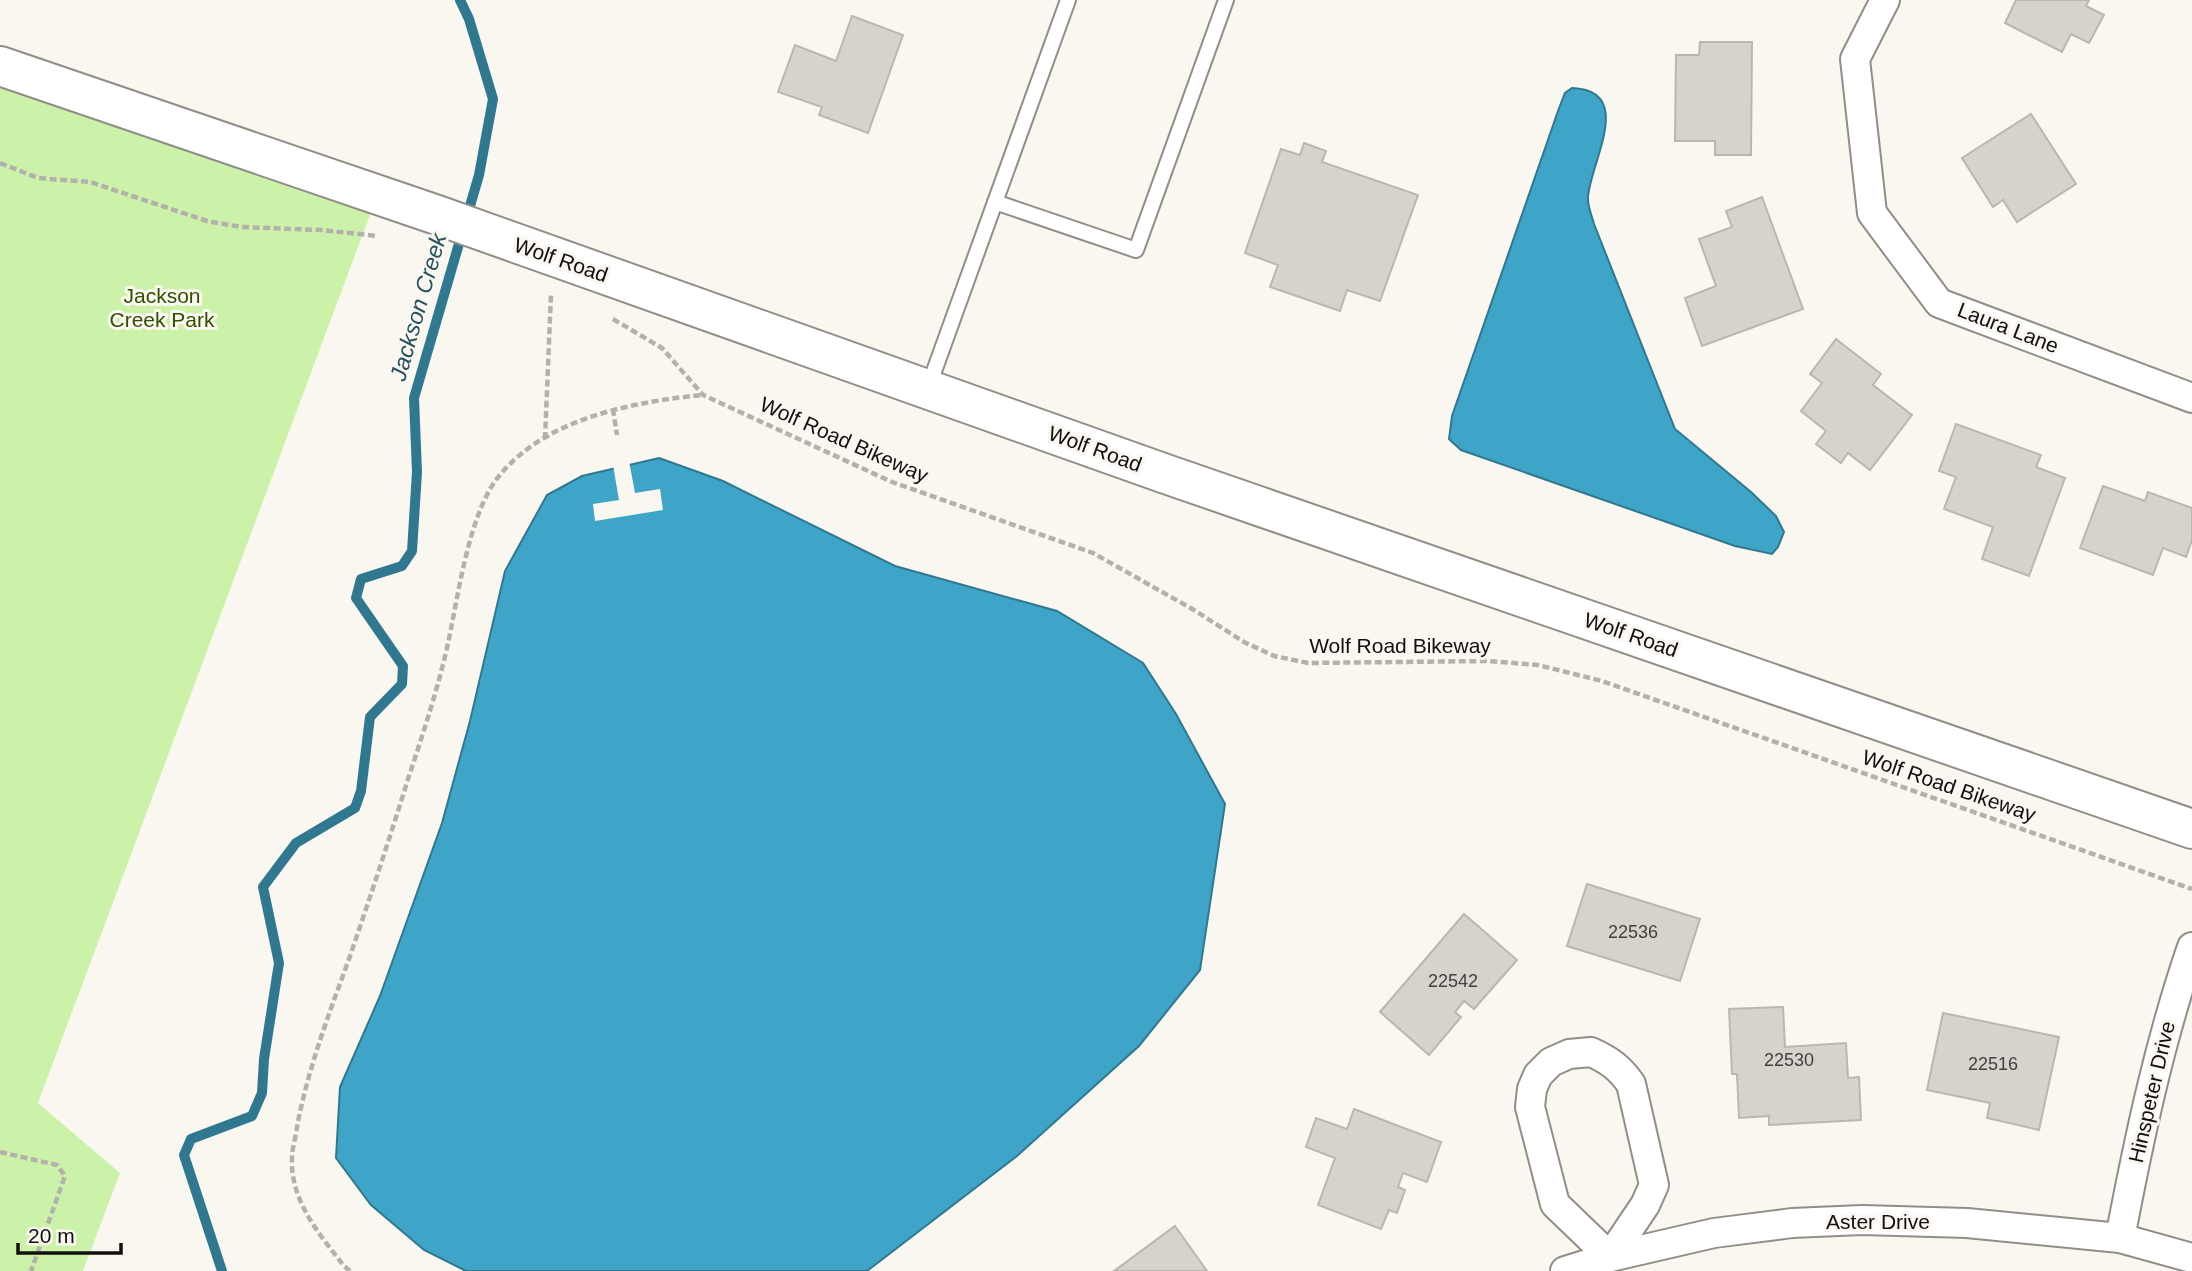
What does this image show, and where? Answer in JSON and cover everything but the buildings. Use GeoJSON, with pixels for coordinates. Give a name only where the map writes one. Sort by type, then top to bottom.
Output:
{"type":"FeatureCollection","features":[{"type":"Feature","properties":{"kind":"main road","name":"Wolf Road"},"geometry":{"type":"LineString","coordinates":[[0,66],[437,215],[928,390],[2192,829]]}},
{"type":"Feature","properties":{"kind":"street","name":"Laura Lane"},"geometry":{"type":"LineString","coordinates":[[1885,0],[1855,59],[1872,213],[1939,303],[2192,398]]}},
{"type":"Feature","properties":{"kind":"street","name":"Hinspeter Drive"},"geometry":{"type":"LineString","coordinates":[[2120,1238],[2145,1112],[2165,1031],[2192,947]]}},
{"type":"Feature","properties":{"kind":"street"},"geometry":{"type":"LineString","coordinates":[[1591,1052],[1607,1059],[1621,1070],[1631,1084],[1654,1185],[1645,1205],[1610,1257],[1555,1204],[1530,1107],[1532,1089],[1538,1074],[1550,1062],[1569,1054],[1591,1052]]}},
{"type":"Feature","properties":{"kind":"street","name":"Aster Drive"},"geometry":{"type":"LineString","coordinates":[[1565,1271],[1610,1257],[1714,1233],[1792,1223],[1862,1220],[1968,1223],[2120,1238],[2192,1258]]}},
{"type":"Feature","properties":{"kind":"lane"},"geometry":{"type":"LineString","coordinates":[[928,390],[1068,0]]}},
{"type":"Feature","properties":{"kind":"lane"},"geometry":{"type":"LineString","coordinates":[[995,202],[1136,250],[1226,0]]}},
{"type":"Feature","properties":{"kind":"path"},"geometry":{"type":"LineString","coordinates":[[0,163],[38,178],[90,182],[207,221],[241,227],[321,230],[386,237]]}},
{"type":"Feature","properties":{"kind":"path"},"geometry":{"type":"LineString","coordinates":[[544,439],[551,293],[563,298]]}},
{"type":"Feature","properties":{"kind":"path","name":"Wolf Road Bikeway"},"geometry":{"type":"LineString","coordinates":[[611,318],[662,348],[703,395],[892,482],[1093,553],[1194,610],[1244,642],[1274,656],[1307,663],[1488,661],[1551,668],[1602,681],[2192,888]]}},
{"type":"Feature","properties":{"kind":"path"},"geometry":{"type":"LineString","coordinates":[[350,1271],[310,1221],[297,1192],[292,1159],[307,1077],[374,889],[417,752],[443,665],[473,528],[485,498],[499,476],[523,452],[569,426],[613,409],[653,400],[703,395]]}},
{"type":"Feature","properties":{"kind":"path"},"geometry":{"type":"LineString","coordinates":[[613,409],[617,436]]}},
{"type":"Feature","properties":{"kind":"path"},"geometry":{"type":"LineString","coordinates":[[0,1152],[57,1165],[65,1176],[32,1271]]}},
{"type":"Feature","properties":{"kind":"green space","name":"Jackson Creek Park"},"geometry":{"type":"Polygon","coordinates":[[[0,82],[373,207],[38,1103],[120,1173],[83,1271],[0,1271],[0,82]]]}},
{"type":"Feature","properties":{"kind":"water"},"geometry":{"type":"Polygon","coordinates":[[[1572,88],[1591,92],[1602,101],[1606,114],[1605,130],[1588,197],[1589,207],[1675,429],[1776,516],[1784,532],[1772,554],[1735,546],[1461,450],[1449,439],[1452,416],[1558,111],[1565,93],[1572,88]]]}},
{"type":"Feature","properties":{"kind":"water"},"geometry":{"type":"Polygon","coordinates":[[[659,458],[723,481],[895,566],[1057,611],[1143,663],[1176,714],[1225,804],[1200,970],[1139,1046],[1017,1156],[867,1271],[466,1271],[424,1250],[371,1205],[336,1158],[340,1087],[380,996],[442,823],[470,721],[505,571],[547,495],[582,476],[659,458]]]}},
{"type":"Feature","properties":{"kind":"pier"},"geometry":{"type":"Polygon","coordinates":[[[629,461],[635,493],[660,489],[663,510],[595,521],[593,504],[619,500],[613,465],[629,461]]]}},
{"type":"Feature","properties":{"kind":"waterway","name":"Jackson Creek"},"geometry":{"type":"LineString","coordinates":[[222,1271],[184,1155],[191,1139],[252,1116],[262,1093],[264,1059],[279,963],[263,887],[296,843],[355,808],[361,791],[370,717],[402,684],[403,666],[356,598],[361,579],[402,566],[412,551],[417,472],[414,398],[479,175],[493,99],[469,19],[460,0]]}}]}
